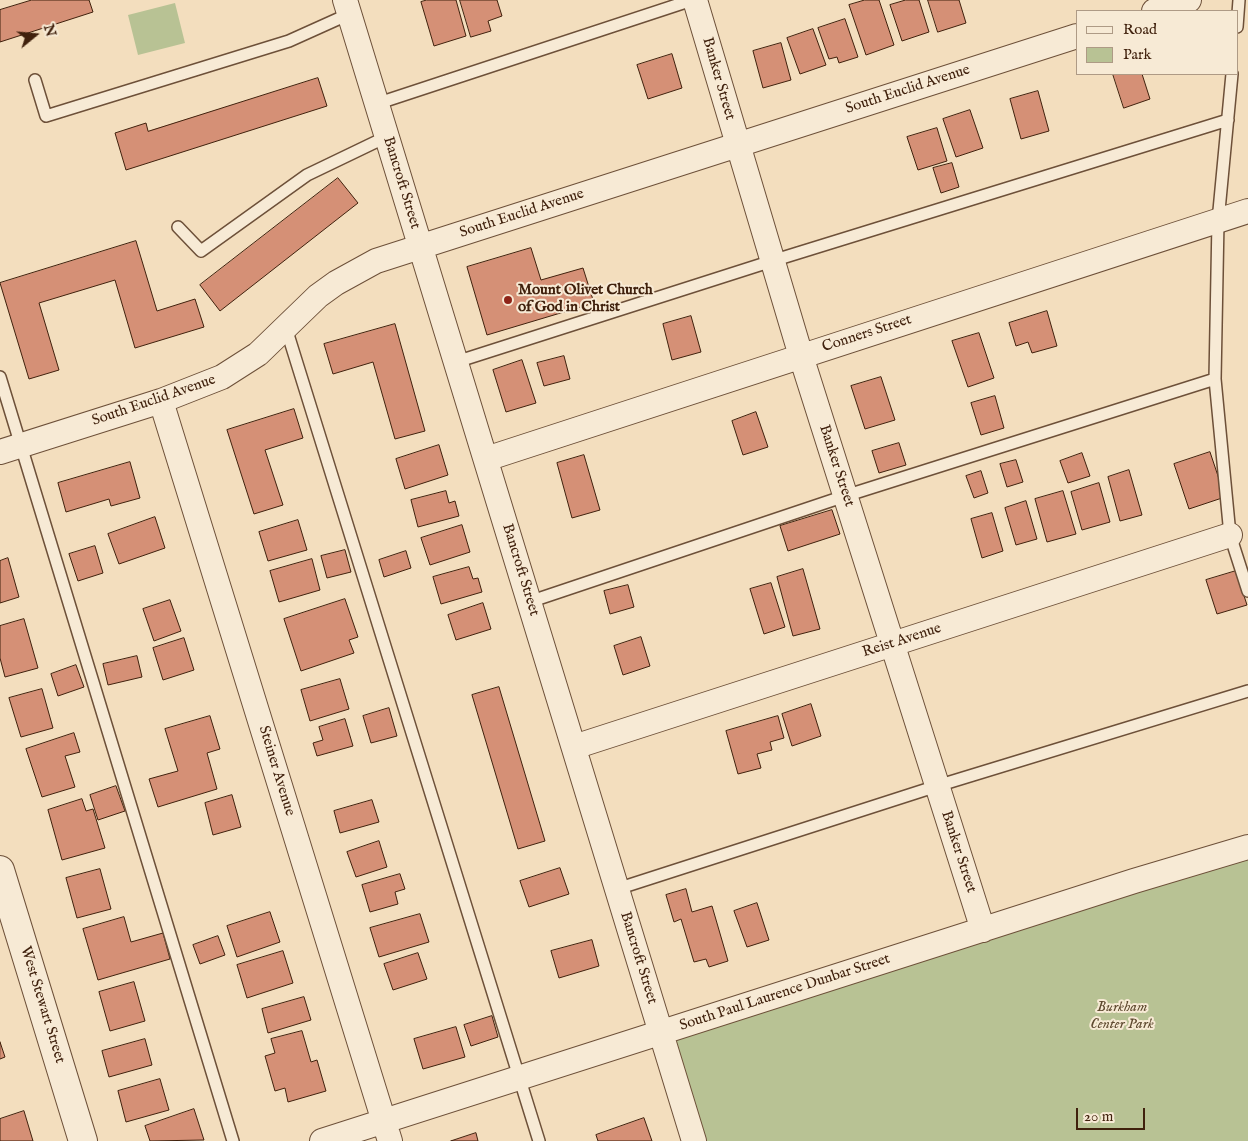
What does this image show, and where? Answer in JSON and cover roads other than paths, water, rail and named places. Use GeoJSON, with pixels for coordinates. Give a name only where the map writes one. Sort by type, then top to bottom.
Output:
{"type":"FeatureCollection","features":[{"type":"Feature","properties":{"kind":"street","name":"Banker Street"},"geometry":{"type":"LineString","coordinates":[[693,0],[801,356],[983,930]]}},
{"type":"Feature","properties":{"kind":"street"},"geometry":{"type":"LineString","coordinates":[[1157,10],[1189,0]]}},
{"type":"Feature","properties":{"kind":"street","name":"Bancroft Street"},"geometry":{"type":"LineString","coordinates":[[347,7],[694,1141]]}},
{"type":"Feature","properties":{"kind":"street","name":"South Euclid Avenue"},"geometry":{"type":"LineString","coordinates":[[10,448],[161,401],[202,386],[240,366],[286,328],[318,296],[336,283],[376,261],[1076,36]]}},
{"type":"Feature","properties":{"kind":"street","name":"Conners Street"},"geometry":{"type":"LineString","coordinates":[[486,459],[1248,211]]}},
{"type":"Feature","properties":{"kind":"street","name":"Steiner Avenue"},"geometry":{"type":"LineString","coordinates":[[161,401],[387,1131]]}},
{"type":"Feature","properties":{"kind":"street","name":"Reist Avenue"},"geometry":{"type":"LineString","coordinates":[[574,747],[1230,535]]}},
{"type":"Feature","properties":{"kind":"street","name":"South Paul Laurence Dunbar Street"},"geometry":{"type":"LineString","coordinates":[[322,1141],[387,1131],[520,1078],[1248,847]]}},
{"type":"Feature","properties":{"kind":"street","name":"West Stewart Street"},"geometry":{"type":"LineString","coordinates":[[0,870],[84,1141]]}},
{"type":"Feature","properties":{"kind":"lane"},"geometry":{"type":"LineString","coordinates":[[376,104],[693,0]]}},
{"type":"Feature","properties":{"kind":"lane"},"geometry":{"type":"LineString","coordinates":[[1238,14],[1239,0]]}},
{"type":"Feature","properties":{"kind":"lane"},"geometry":{"type":"LineString","coordinates":[[35,80],[46,116],[289,40],[347,7]]}},
{"type":"Feature","properties":{"kind":"lane"},"geometry":{"type":"LineString","coordinates":[[1232,75],[1218,221],[1215,380],[1230,535],[1248,591]]}},
{"type":"Feature","properties":{"kind":"lane"},"geometry":{"type":"LineString","coordinates":[[456,362],[772,260],[1228,120]]}},
{"type":"Feature","properties":{"kind":"lane"},"geometry":{"type":"LineString","coordinates":[[178,227],[201,252],[307,175],[386,137]]}},
{"type":"Feature","properties":{"kind":"lane"},"geometry":{"type":"LineString","coordinates":[[286,328],[539,1141]]}},
{"type":"Feature","properties":{"kind":"lane"},"geometry":{"type":"LineString","coordinates":[[0,377],[10,448],[233,1141]]}},
{"type":"Feature","properties":{"kind":"lane"},"geometry":{"type":"LineString","coordinates":[[529,602],[845,496],[1215,380]]}},
{"type":"Feature","properties":{"kind":"lane"},"geometry":{"type":"LineString","coordinates":[[617,889],[937,786],[1248,691]]}},
{"type":"Feature","properties":{"kind":"place","name":"Mount Olivet Church of God in Christ"},"geometry":{"type":"Point","coordinates":[508,300]}},
{"type":"Feature","properties":{"kind":"park label","name":"Burkham Center Park"},"geometry":{"type":"Point","coordinates":[1122,1016]}}]}
